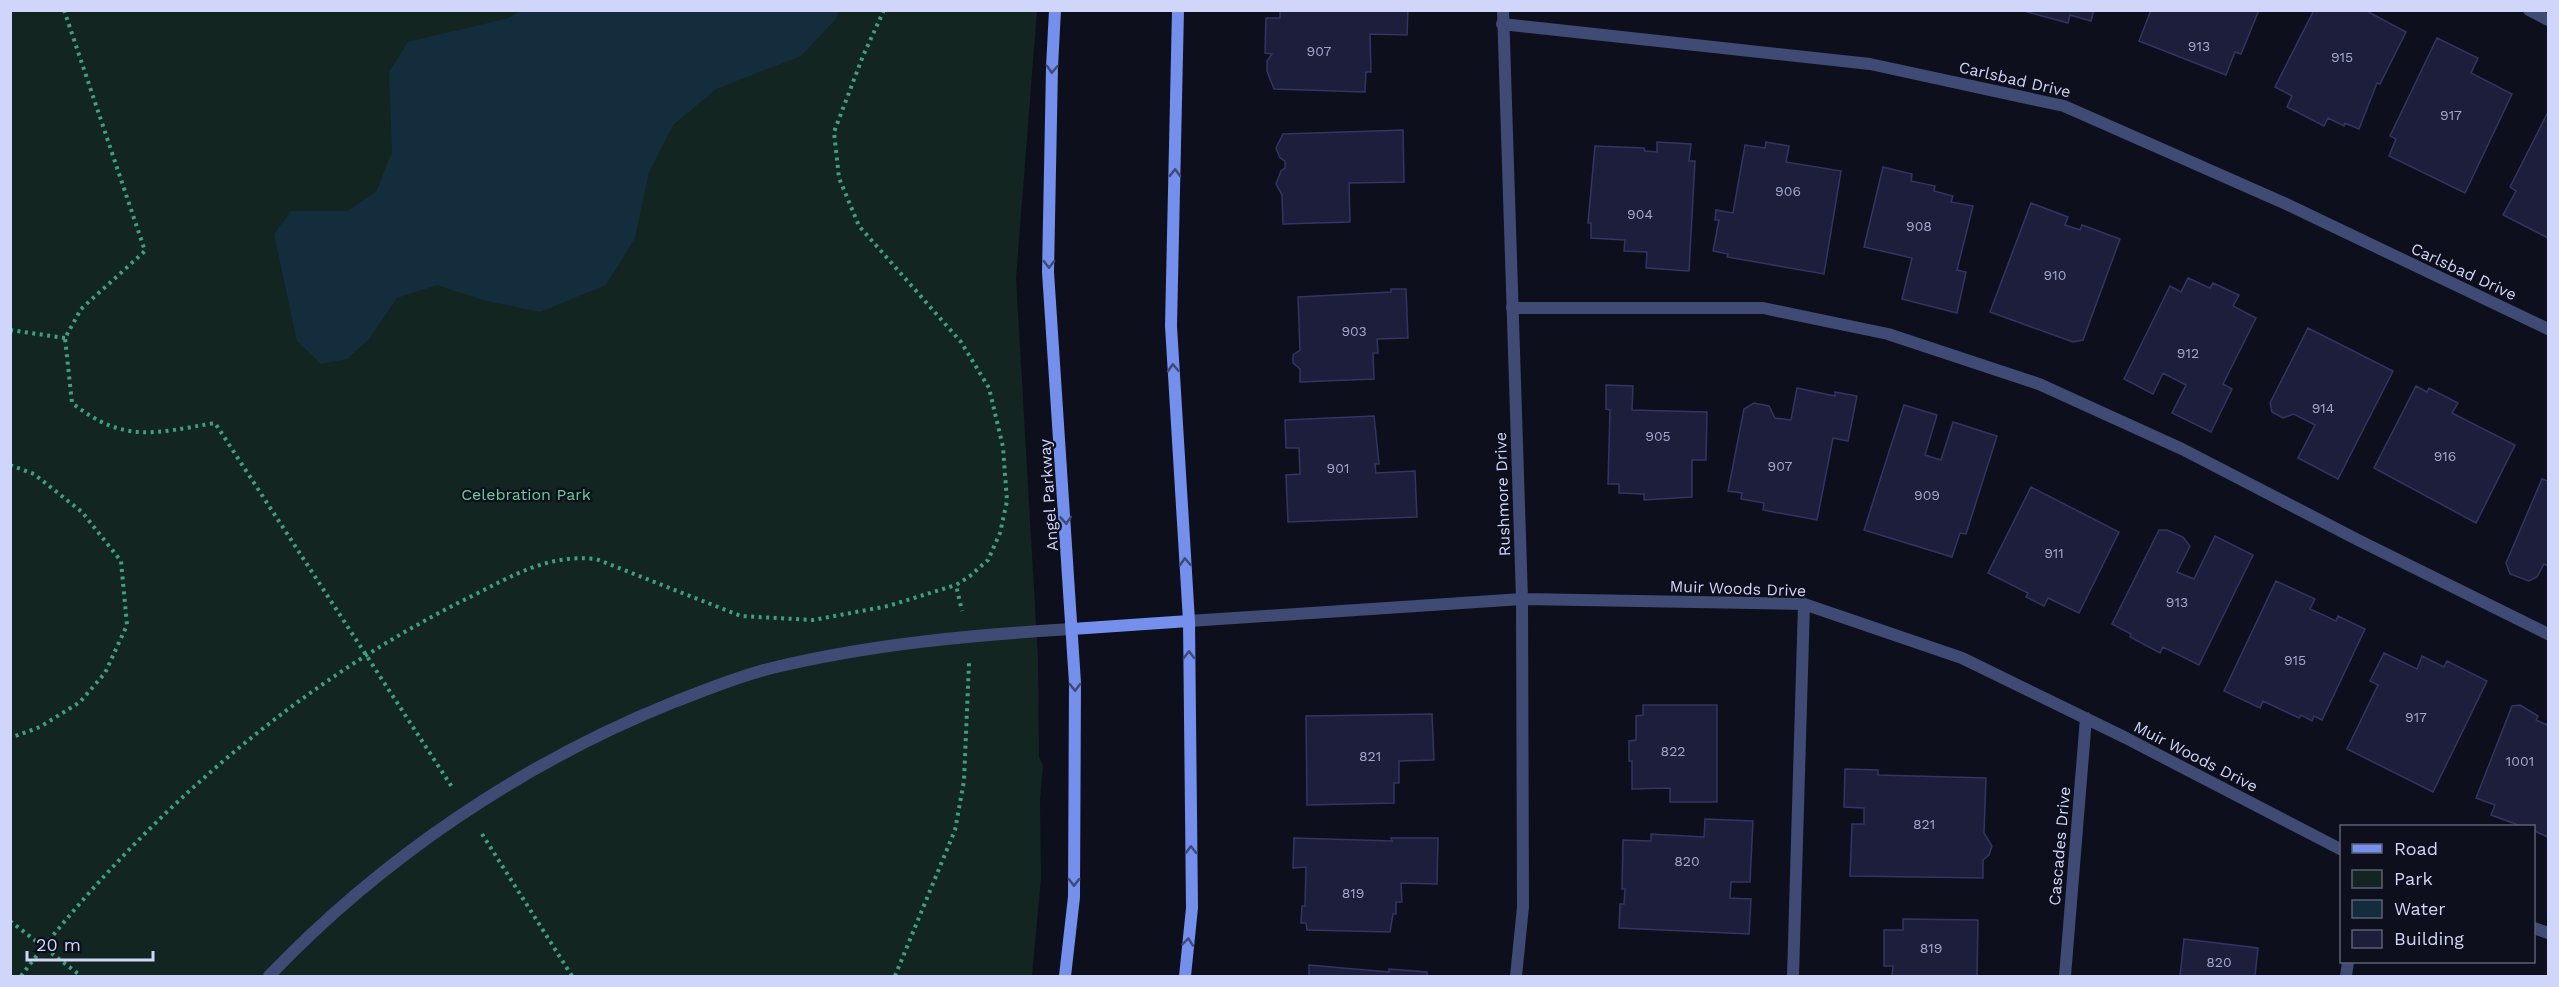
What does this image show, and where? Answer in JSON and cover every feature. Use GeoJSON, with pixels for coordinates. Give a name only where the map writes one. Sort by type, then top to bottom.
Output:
{"type":"FeatureCollection","features":[{"type":"Feature","properties":{"kind":"main road","name":"Angel Parkway"},"geometry":{"type":"LineString","coordinates":[[1055,10],[1048,272],[1075,683],[1074,897],[1065,976]]}},
{"type":"Feature","properties":{"kind":"main road"},"geometry":{"type":"LineString","coordinates":[[1178,10],[1171,326],[1189,621],[1192,908],[1185,976]]}},
{"type":"Feature","properties":{"kind":"main road"},"geometry":{"type":"LineString","coordinates":[[1072,629],[1189,621]]}},
{"type":"Feature","properties":{"kind":"street","name":"Rushmore Drive"},"geometry":{"type":"LineString","coordinates":[[1503,10],[1522,599],[1523,907],[1516,976]]}},
{"type":"Feature","properties":{"kind":"street"},"geometry":{"type":"LineString","coordinates":[[2529,10],[2548,20]]}},
{"type":"Feature","properties":{"kind":"street","name":"Carlsbad Drive"},"geometry":{"type":"LineString","coordinates":[[1502,24],[1870,64],[2064,106],[2284,203],[2548,329]]}},
{"type":"Feature","properties":{"kind":"street"},"geometry":{"type":"LineString","coordinates":[[1512,308],[1763,308],[1888,334],[2039,384],[2182,449],[2360,541],[2548,634]]}},
{"type":"Feature","properties":{"kind":"street","name":"Muir Woods Drive"},"geometry":{"type":"LineString","coordinates":[[1189,621],[1522,599],[1804,604],[1962,658],[2086,718],[2340,849]]}},
{"type":"Feature","properties":{"kind":"street"},"geometry":{"type":"LineString","coordinates":[[1793,976],[1804,604]]}},
{"type":"Feature","properties":{"kind":"street"},"geometry":{"type":"LineString","coordinates":[[269,976],[358,892],[467,811],[565,753],[639,716],[716,686],[771,668],[860,651],[968,636],[1072,629]]}},
{"type":"Feature","properties":{"kind":"street","name":"Cascades Drive"},"geometry":{"type":"LineString","coordinates":[[2065,976],[2086,718]]}},
{"type":"Feature","properties":{"kind":"path"},"geometry":{"type":"LineString","coordinates":[[64,10],[145,251],[81,309],[65,338],[72,403],[96,422],[126,433],[170,431],[215,423],[368,655],[572,976]]}},
{"type":"Feature","properties":{"kind":"path"},"geometry":{"type":"LineString","coordinates":[[21,976],[106,873],[168,811],[233,753],[302,699],[368,655],[450,607],[529,568],[574,557],[596,559],[741,616],[813,620],[888,606],[956,585],[988,560],[1000,533],[1007,501],[1003,447],[989,388],[961,342],[859,226],[839,178],[834,132],[862,56],[884,10]]}},
{"type":"Feature","properties":{"kind":"path"},"geometry":{"type":"LineString","coordinates":[[10,330],[65,338]]}},
{"type":"Feature","properties":{"kind":"path"},"geometry":{"type":"LineString","coordinates":[[10,465],[34,474],[82,512],[121,561],[127,625],[105,673],[80,702],[40,727],[10,738]]}},
{"type":"Feature","properties":{"kind":"path"},"geometry":{"type":"LineString","coordinates":[[895,976],[955,830],[964,781],[968,729],[968,636],[956,585]]}},
{"type":"Feature","properties":{"kind":"path"},"geometry":{"type":"LineString","coordinates":[[10,921],[81,976]]}},
{"type":"Feature","properties":{"kind":"green space","name":"Celebration Park"},"geometry":{"type":"Polygon","coordinates":[[[10,11],[1037,11],[1016,278],[1038,658],[1039,757],[1043,765],[1040,800],[1041,878],[1032,976],[11,976],[10,11]]]}},
{"type":"Feature","properties":{"kind":"water"},"geometry":{"type":"Polygon","coordinates":[[[520,11],[839,11],[835,20],[801,56],[716,89],[673,125],[649,172],[635,238],[606,285],[540,312],[483,300],[437,285],[397,298],[369,339],[347,359],[321,364],[297,341],[274,234],[291,211],[347,211],[376,192],[392,152],[389,72],[408,42],[509,18],[520,11]]]}},
{"type":"Feature","properties":{"kind":"building"},"geometry":{"type":"Polygon","coordinates":[[[1280,10],[1408,10],[1407,35],[1370,34],[1371,72],[1366,72],[1365,92],[1274,89],[1267,71],[1267,61],[1272,54],[1265,53],[1266,18],[1280,18],[1280,10]]]}},
{"type":"Feature","properties":{"kind":"building"},"geometry":{"type":"Polygon","coordinates":[[[2094,10],[2091,21],[2070,15],[2068,23],[2024,11],[2094,10]]]}},
{"type":"Feature","properties":{"kind":"building"},"geometry":{"type":"Polygon","coordinates":[[[2151,10],[2259,10],[2241,54],[2235,52],[2226,75],[2139,41],[2151,10]]]}},
{"type":"Feature","properties":{"kind":"building"},"geometry":{"type":"Polygon","coordinates":[[[2314,10],[2365,10],[2406,32],[2380,84],[2377,83],[2359,129],[2345,123],[2344,126],[2328,118],[2324,126],[2287,107],[2292,96],[2275,87],[2314,10]]]}},
{"type":"Feature","properties":{"kind":"building"},"geometry":{"type":"Polygon","coordinates":[[[2437,38],[2478,58],[2471,73],[2512,94],[2465,193],[2389,156],[2396,139],[2390,136],[2437,38]]]}},
{"type":"Feature","properties":{"kind":"building"},"geometry":{"type":"Polygon","coordinates":[[[2548,112],[2548,238],[2503,215],[2516,191],[2510,187],[2548,112]]]}},
{"type":"Feature","properties":{"kind":"building"},"geometry":{"type":"Polygon","coordinates":[[[1403,130],[1404,182],[1349,183],[1350,222],[1283,224],[1282,195],[1276,184],[1281,171],[1285,168],[1285,161],[1280,158],[1276,148],[1283,134],[1403,130]]]}},
{"type":"Feature","properties":{"kind":"building"},"geometry":{"type":"Polygon","coordinates":[[[1657,142],[1691,144],[1689,161],[1695,161],[1689,271],[1646,268],[1647,252],[1624,251],[1625,240],[1591,238],[1591,223],[1588,223],[1595,146],[1644,148],[1645,151],[1657,152],[1657,142]]]}},
{"type":"Feature","properties":{"kind":"building"},"geometry":{"type":"Polygon","coordinates":[[[1766,142],[1789,146],[1786,162],[1841,171],[1824,274],[1727,257],[1728,254],[1713,251],[1719,220],[1715,220],[1716,210],[1733,213],[1745,145],[1765,148],[1766,142]]]}},
{"type":"Feature","properties":{"kind":"building"},"geometry":{"type":"Polygon","coordinates":[[[1883,167],[1912,174],[1911,181],[1935,186],[1934,191],[1953,196],[1951,202],[1973,206],[1957,270],[1966,272],[1957,313],[1902,299],[1912,258],[1864,247],[1883,167]]]}},
{"type":"Feature","properties":{"kind":"building"},"geometry":{"type":"Polygon","coordinates":[[[2031,203],[2068,217],[2065,225],[2080,230],[2082,225],[2120,239],[2083,340],[2073,342],[1990,312],[2031,203]]]}},
{"type":"Feature","properties":{"kind":"building"},"geometry":{"type":"Polygon","coordinates":[[[2188,278],[2210,288],[2213,283],[2239,295],[2233,306],[2256,318],[2223,384],[2232,389],[2211,432],[2172,413],[2186,385],[2163,373],[2153,394],[2124,379],[2170,286],[2181,292],[2188,278]]]}},
{"type":"Feature","properties":{"kind":"building"},"geometry":{"type":"Polygon","coordinates":[[[1391,289],[1406,289],[1408,338],[1377,339],[1378,353],[1373,353],[1374,379],[1300,382],[1300,369],[1293,363],[1293,355],[1300,350],[1298,297],[1391,292],[1391,289]]]}},
{"type":"Feature","properties":{"kind":"building"},"geometry":{"type":"Polygon","coordinates":[[[2308,328],[2393,371],[2338,479],[2298,458],[2315,425],[2294,414],[2283,418],[2272,412],[2270,403],[2308,328]]]}},
{"type":"Feature","properties":{"kind":"building"},"geometry":{"type":"Polygon","coordinates":[[[1606,385],[1633,386],[1632,410],[1707,412],[1706,460],[1692,460],[1692,497],[1644,500],[1644,494],[1619,493],[1619,484],[1608,484],[1610,410],[1606,409],[1606,385]]]}},
{"type":"Feature","properties":{"kind":"building"},"geometry":{"type":"Polygon","coordinates":[[[2416,386],[2427,392],[2429,388],[2458,403],[2452,413],[2515,445],[2476,523],[2374,468],[2416,386]]]}},
{"type":"Feature","properties":{"kind":"building"},"geometry":{"type":"Polygon","coordinates":[[[1797,388],[1835,396],[1835,392],[1857,396],[1848,441],[1833,438],[1817,520],[1763,510],[1764,503],[1741,499],[1742,493],[1728,491],[1744,409],[1754,403],[1769,406],[1775,418],[1791,420],[1797,388]]]}},
{"type":"Feature","properties":{"kind":"building"},"geometry":{"type":"Polygon","coordinates":[[[1904,405],[1937,415],[1925,455],[1941,460],[1953,422],[1997,436],[1966,534],[1960,533],[1952,557],[1864,530],[1904,405]]]}},
{"type":"Feature","properties":{"kind":"building"},"geometry":{"type":"Polygon","coordinates":[[[1374,416],[1379,464],[1375,464],[1376,473],[1415,471],[1417,517],[1288,522],[1286,475],[1300,474],[1299,448],[1286,448],[1285,420],[1374,416]]]}},
{"type":"Feature","properties":{"kind":"building"},"geometry":{"type":"Polygon","coordinates":[[[2542,479],[2548,481],[2548,566],[2544,564],[2537,577],[2529,581],[2510,574],[2506,563],[2542,479]]]}},
{"type":"Feature","properties":{"kind":"building"},"geometry":{"type":"Polygon","coordinates":[[[2031,487],[2119,532],[2079,613],[2048,598],[2044,606],[2026,597],[2028,593],[1988,573],[2031,487]]]}},
{"type":"Feature","properties":{"kind":"building"},"geometry":{"type":"Polygon","coordinates":[[[2159,530],[2167,530],[2183,537],[2190,546],[2177,572],[2194,579],[2215,536],[2253,555],[2199,665],[2163,647],[2160,653],[2130,637],[2131,634],[2112,624],[2159,530]]]}},
{"type":"Feature","properties":{"kind":"building"},"geometry":{"type":"Polygon","coordinates":[[[2276,581],[2315,599],[2310,609],[2336,621],[2338,616],[2365,629],[2322,720],[2314,716],[2312,721],[2301,715],[2299,718],[2263,701],[2260,708],[2224,691],[2276,581]]]}},
{"type":"Feature","properties":{"kind":"building"},"geometry":{"type":"Polygon","coordinates":[[[2384,653],[2417,669],[2422,656],[2444,667],[2447,661],[2487,681],[2433,792],[2347,749],[2378,685],[2370,681],[2384,653]]]}},
{"type":"Feature","properties":{"kind":"building"},"geometry":{"type":"Polygon","coordinates":[[[1643,705],[1717,705],[1717,802],[1670,802],[1670,788],[1632,789],[1629,741],[1636,740],[1636,716],[1643,715],[1643,705]]]}},
{"type":"Feature","properties":{"kind":"building"},"geometry":{"type":"Polygon","coordinates":[[[2520,705],[2538,716],[2536,720],[2547,725],[2548,721],[2548,837],[2535,831],[2535,825],[2518,825],[2491,815],[2495,805],[2476,798],[2512,706],[2520,705]]]}},
{"type":"Feature","properties":{"kind":"building"},"geometry":{"type":"Polygon","coordinates":[[[1432,714],[1434,760],[1399,761],[1399,783],[1394,783],[1394,803],[1307,805],[1306,716],[1432,714]]]}},
{"type":"Feature","properties":{"kind":"building"},"geometry":{"type":"Polygon","coordinates":[[[1845,769],[1878,770],[1878,775],[1986,778],[1984,833],[1992,846],[1989,855],[1983,860],[1983,878],[1850,876],[1852,824],[1864,824],[1864,808],[1844,807],[1845,769]]]}},
{"type":"Feature","properties":{"kind":"building"},"geometry":{"type":"Polygon","coordinates":[[[1705,819],[1753,821],[1750,882],[1731,882],[1730,898],[1751,899],[1749,934],[1619,928],[1620,904],[1624,904],[1625,889],[1622,889],[1623,840],[1651,841],[1651,834],[1704,837],[1705,819]]]}},
{"type":"Feature","properties":{"kind":"building"},"geometry":{"type":"Polygon","coordinates":[[[1294,838],[1392,841],[1391,838],[1438,838],[1437,884],[1401,883],[1402,902],[1396,902],[1396,914],[1393,914],[1390,932],[1307,930],[1306,923],[1301,923],[1302,906],[1305,906],[1306,867],[1293,868],[1294,838]]]}},
{"type":"Feature","properties":{"kind":"building"},"geometry":{"type":"Polygon","coordinates":[[[1903,919],[1978,920],[1977,976],[1892,976],[1893,966],[1884,966],[1884,930],[1903,930],[1903,919]]]}},
{"type":"Feature","properties":{"kind":"building"},"geometry":{"type":"Polygon","coordinates":[[[2184,939],[2258,948],[2255,976],[2180,976],[2184,939]]]}},
{"type":"Feature","properties":{"kind":"building"},"geometry":{"type":"Polygon","coordinates":[[[1309,965],[1389,972],[1389,969],[1427,972],[1427,976],[1309,976],[1309,965]]]}}]}
